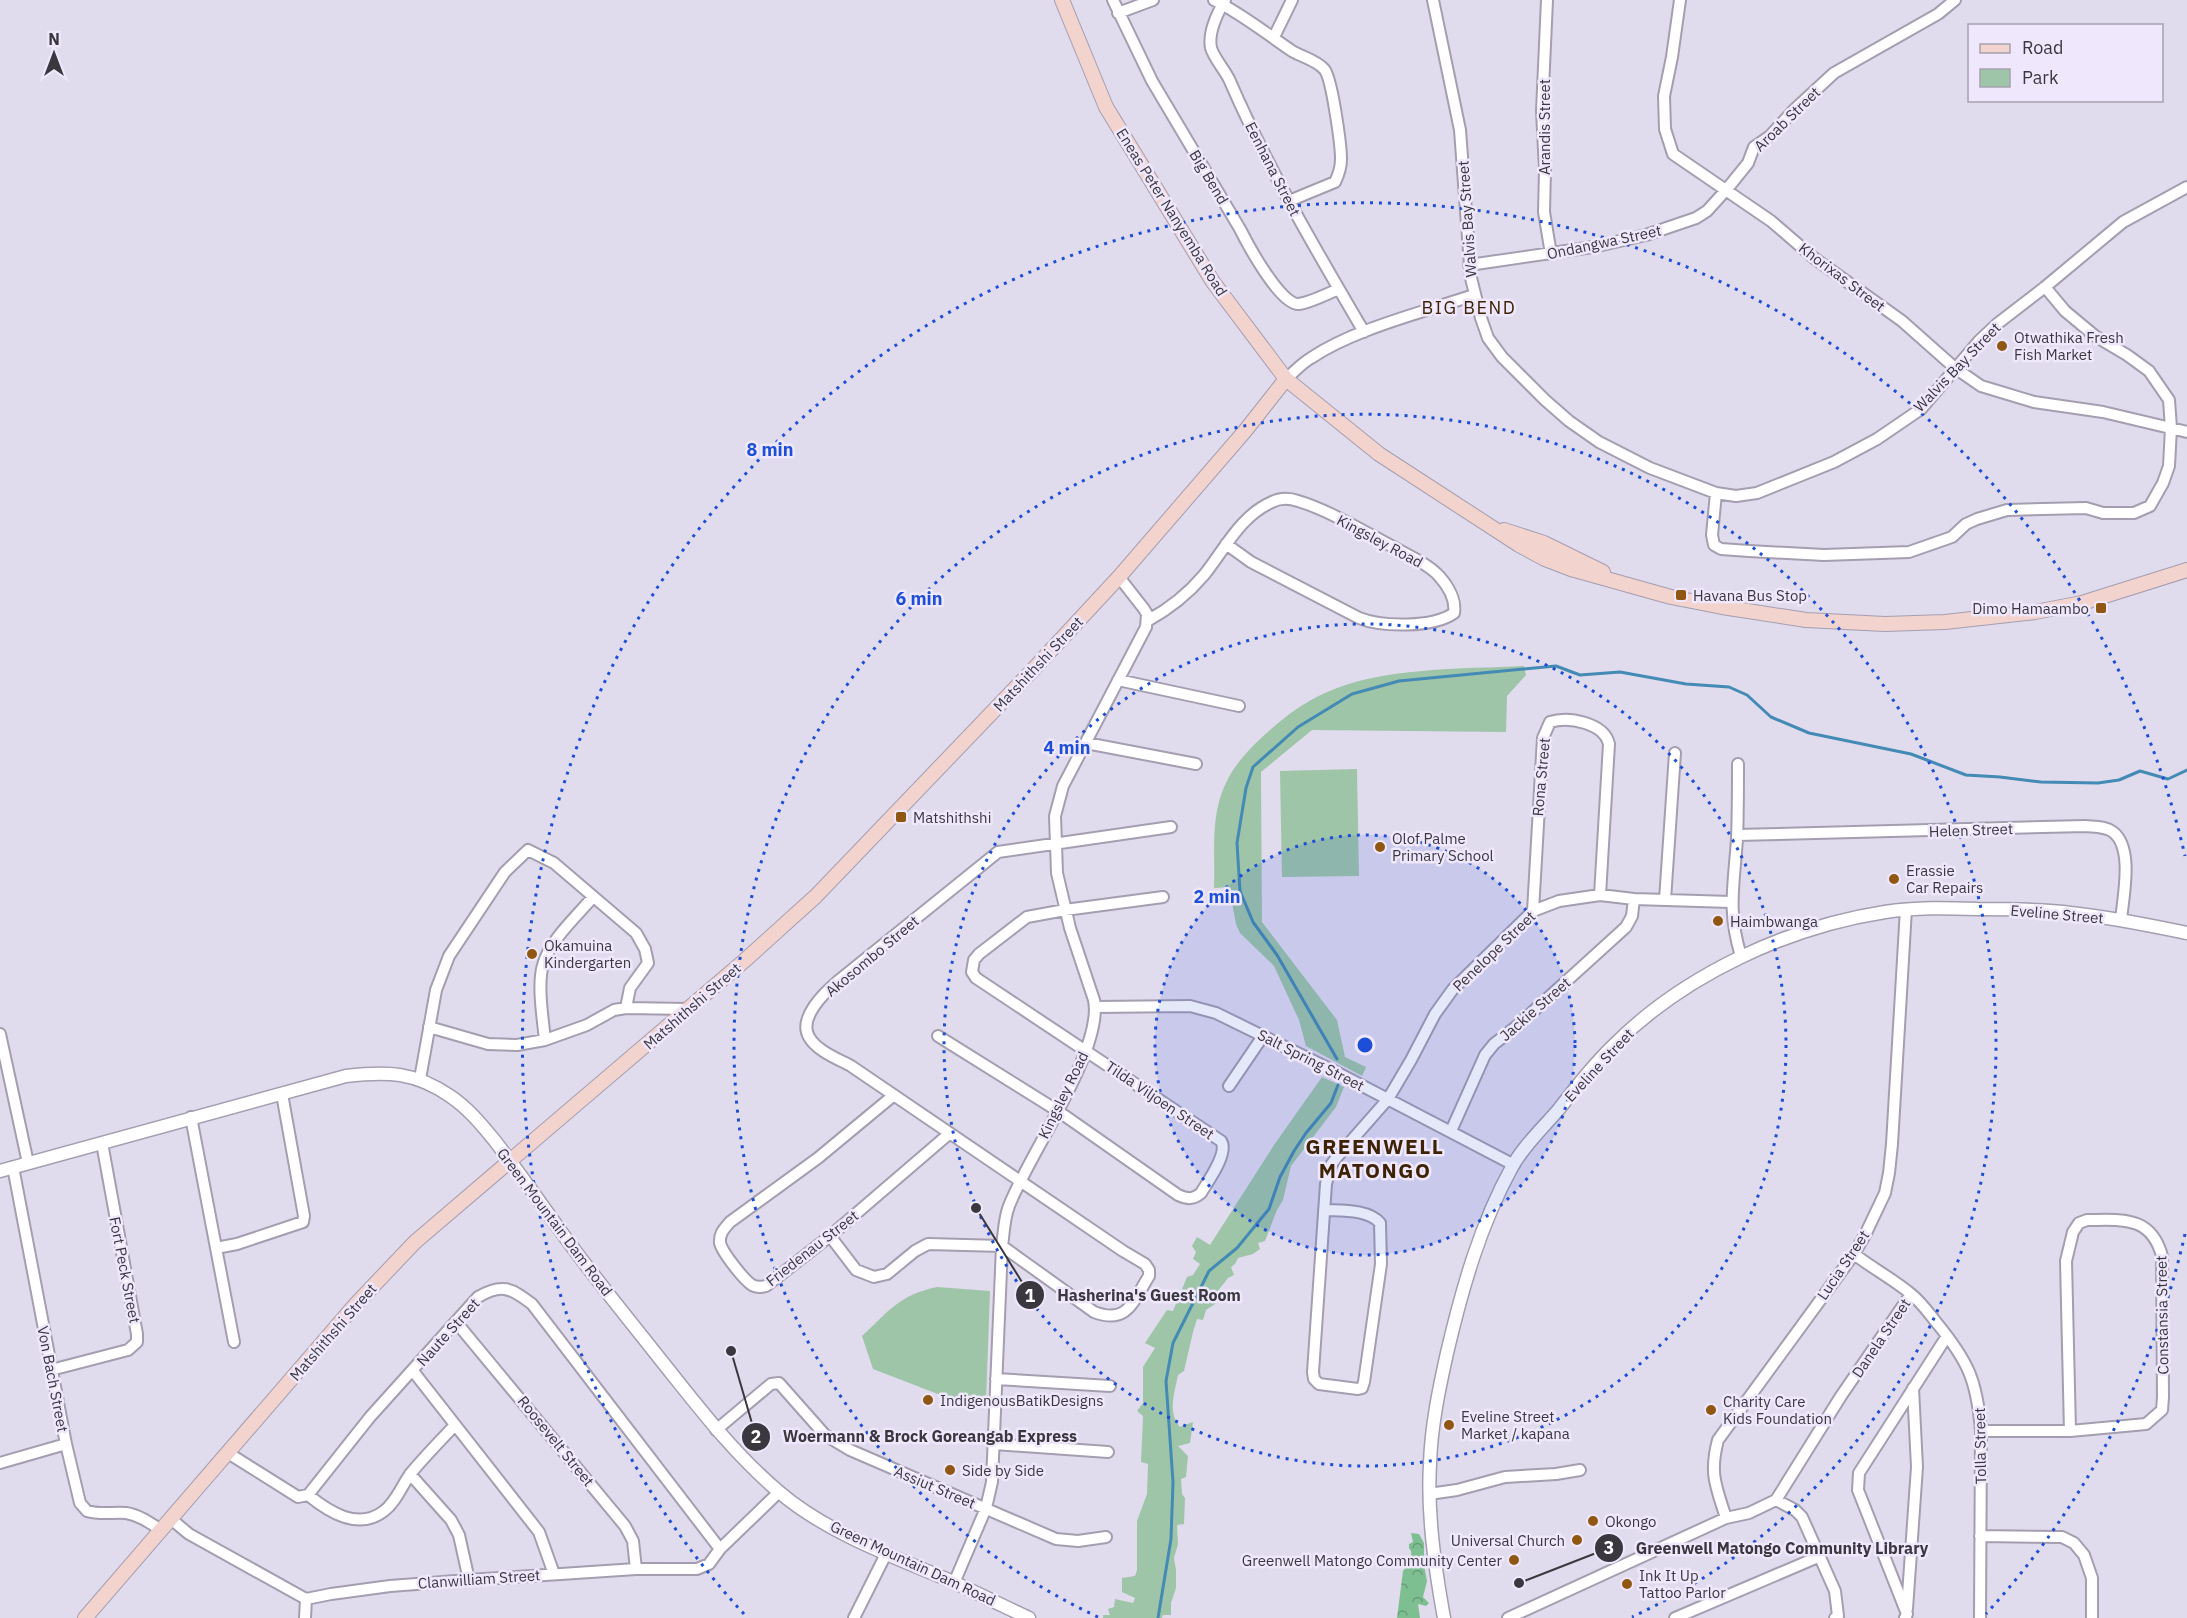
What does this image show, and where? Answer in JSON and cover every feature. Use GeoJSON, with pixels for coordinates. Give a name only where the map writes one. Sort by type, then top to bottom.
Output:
{"type":"FeatureCollection","features":[{"type":"Feature","properties":{"kind":"main road","name":"Eneas Peter Nanyemba Road"},"geometry":{"type":"LineString","coordinates":[[1062,0],[1106,106],[1213,282],[1286,379],[1379,454],[1519,545],[1545,559],[1571,569],[1671,597],[1722,607],[1806,620],[1914,624],[1991,618],[2082,603],[2187,570]]}},
{"type":"Feature","properties":{"kind":"main road","name":"Matshithshi Street"},"geometry":{"type":"LineString","coordinates":[[85,1618],[356,1304],[415,1242],[688,1009],[816,896],[1119,577],[1245,431],[1286,379]]}},
{"type":"Feature","properties":{"kind":"street","name":"Big Bend"},"geometry":{"type":"LineString","coordinates":[[1113,0],[1152,81],[1234,219],[1251,253],[1287,301],[1297,304],[1339,289]]}},
{"type":"Feature","properties":{"kind":"street"},"geometry":{"type":"LineString","coordinates":[[1118,13],[1153,0]]}},
{"type":"Feature","properties":{"kind":"street"},"geometry":{"type":"LineString","coordinates":[[1274,37],[1292,0]]}},
{"type":"Feature","properties":{"kind":"street","name":"Walvis Bay Street"},"geometry":{"type":"LineString","coordinates":[[1433,0],[1461,130],[1469,265],[1474,295],[1488,338],[1502,357],[1545,400],[1569,421],[1599,442],[1650,468],[1716,493],[1736,496],[1757,493],[1833,462],[1877,439],[1920,409],[1997,324],[2123,222],[2187,187]]}},
{"type":"Feature","properties":{"kind":"street","name":"Arandis Street"},"geometry":{"type":"LineString","coordinates":[[1547,0],[1542,111],[1545,170],[1544,212],[1551,254]]}},
{"type":"Feature","properties":{"kind":"street"},"geometry":{"type":"LineString","coordinates":[[1680,0],[1664,96],[1666,136],[1673,154],[1727,189]]}},
{"type":"Feature","properties":{"kind":"street","name":"Aroab Street"},"geometry":{"type":"LineString","coordinates":[[1727,189],[1748,163],[1754,147],[1770,136],[1834,73],[1938,14],[1955,0]]}},
{"type":"Feature","properties":{"kind":"street"},"geometry":{"type":"LineString","coordinates":[[1221,1],[1293,51],[1323,67],[1332,86],[1341,158],[1340,172],[1335,182],[1289,201]]}},
{"type":"Feature","properties":{"kind":"street","name":"Eenhana Street"},"geometry":{"type":"LineString","coordinates":[[1221,1],[1212,31],[1211,47],[1289,201],[1364,332]]}},
{"type":"Feature","properties":{"kind":"street","name":"Ondangwa Street"},"geometry":{"type":"LineString","coordinates":[[1469,265],[1551,254],[1615,242],[1679,225],[1707,211],[1727,189]]}},
{"type":"Feature","properties":{"kind":"street","name":"Khorixas Street"},"geometry":{"type":"LineString","coordinates":[[1727,189],[1771,221],[1814,258],[1902,321],[1955,368],[1981,386],[2034,402],[2103,412],[2187,432]]}},
{"type":"Feature","properties":{"kind":"street"},"geometry":{"type":"LineString","coordinates":[[1716,493],[1713,545],[1720,549],[1824,555],[1909,552],[1952,537],[1966,524],[1977,519],[2007,510],[2086,508],[2103,513],[2134,513],[2150,506],[2163,483],[2169,466],[2171,428],[2169,400],[2149,371],[2095,336],[2065,311],[2045,287]]}},
{"type":"Feature","properties":{"kind":"street"},"geometry":{"type":"LineString","coordinates":[[1286,379],[1309,358],[1364,332],[1474,295]]}},
{"type":"Feature","properties":{"kind":"street","name":"Kingsley Road"},"geometry":{"type":"LineString","coordinates":[[1147,621],[1175,603],[1191,588],[1240,526],[1266,504],[1285,498],[1297,500],[1367,533],[1428,566],[1448,589],[1455,608],[1454,613],[1448,618],[1417,623],[1374,624],[1251,562],[1226,544]]}},
{"type":"Feature","properties":{"kind":"street"},"geometry":{"type":"LineString","coordinates":[[1096,1007],[1065,910],[1057,873],[1054,816],[1063,786],[1139,642],[1147,621],[1144,609],[1119,577]]}},
{"type":"Feature","properties":{"kind":"street"},"geometry":{"type":"LineString","coordinates":[[1118,680],[1239,706]]}},
{"type":"Feature","properties":{"kind":"street","name":"Rona Street"},"geometry":{"type":"LineString","coordinates":[[1533,911],[1543,738],[1550,722],[1559,720],[1592,725],[1608,737],[1600,896]]}},
{"type":"Feature","properties":{"kind":"street"},"geometry":{"type":"LineString","coordinates":[[1086,743],[1196,764]]}},
{"type":"Feature","properties":{"kind":"street"},"geometry":{"type":"LineString","coordinates":[[1665,900],[1676,753]]}},
{"type":"Feature","properties":{"kind":"street"},"geometry":{"type":"LineString","coordinates":[[1738,764],[1737,835],[1731,902],[1733,931],[1741,956]]}},
{"type":"Feature","properties":{"kind":"street","name":"Helen Street"},"geometry":{"type":"LineString","coordinates":[[1737,835],[2085,826],[2104,828],[2114,832],[2119,838],[2125,854],[2121,920]]}},
{"type":"Feature","properties":{"kind":"street"},"geometry":{"type":"LineString","coordinates":[[1054,843],[1170,827]]}},
{"type":"Feature","properties":{"kind":"street","name":"Akosombo Street"},"geometry":{"type":"LineString","coordinates":[[1002,1246],[1081,1303],[1106,1316],[1118,1316],[1124,1312],[1149,1276],[1149,1270],[1145,1264],[814,1042],[808,1032],[808,1016],[837,982],[988,858],[998,852],[1014,848],[1054,843]]}},
{"type":"Feature","properties":{"kind":"street"},"geometry":{"type":"LineString","coordinates":[[420,1079],[436,990],[449,956],[505,872],[528,850],[554,863],[636,933],[645,950],[648,963],[630,988],[626,1008]]}},
{"type":"Feature","properties":{"kind":"street","name":"Penelope Street"},"geometry":{"type":"LineString","coordinates":[[1324,1210],[1367,1215],[1376,1218],[1380,1223],[1381,1264],[1364,1382],[1362,1388],[1358,1389],[1318,1384],[1314,1379],[1313,1349],[1326,1184],[1331,1165],[1388,1099],[1444,1000],[1499,942],[1533,911],[1559,901],[1600,896],[1731,902]]}},
{"type":"Feature","properties":{"kind":"street"},"geometry":{"type":"LineString","coordinates":[[545,1040],[542,967],[557,939],[593,897]]}},
{"type":"Feature","properties":{"kind":"street"},"geometry":{"type":"LineString","coordinates":[[1086,1049],[976,978],[972,972],[974,960],[1024,919],[1065,910],[1163,897]]}},
{"type":"Feature","properties":{"kind":"street","name":"Jackie Street"},"geometry":{"type":"LineString","coordinates":[[1451,1131],[1490,1050],[1626,927],[1632,916],[1634,899]]}},
{"type":"Feature","properties":{"kind":"street","name":"Eveline Street"},"geometry":{"type":"LineString","coordinates":[[1444,1618],[1429,1494],[1430,1462],[1437,1406],[1461,1295],[1479,1238],[1514,1165],[1616,1042],[1666,1001],[1718,967],[1779,940],[1864,916],[1906,909],[1930,908],[2039,910],[2121,920],[2187,933]]}},
{"type":"Feature","properties":{"kind":"street","name":"Lucia Street"},"geometry":{"type":"LineString","coordinates":[[1726,1518],[1713,1478],[1713,1460],[1718,1440],[1854,1254],[1885,1193],[1889,1173],[1906,909]]}},
{"type":"Feature","properties":{"kind":"street","name":"Salt Spring Street"},"geometry":{"type":"LineString","coordinates":[[1096,1007],[1190,1006],[1216,1013],[1332,1070],[1514,1165]]}},
{"type":"Feature","properties":{"kind":"street","name":"Kingsley Road"},"geometry":{"type":"LineString","coordinates":[[954,1583],[986,1508],[992,1482],[1002,1246],[1007,1213],[1020,1180],[1058,1111],[1086,1049],[1096,1007]]}},
{"type":"Feature","properties":{"kind":"street"},"geometry":{"type":"LineString","coordinates":[[429,1027],[488,1044],[517,1045],[545,1040],[587,1025],[614,1010],[626,1008],[688,1009]]}},
{"type":"Feature","properties":{"kind":"street"},"geometry":{"type":"LineString","coordinates":[[0,1034],[28,1163]]}},
{"type":"Feature","properties":{"kind":"street"},"geometry":{"type":"LineString","coordinates":[[938,1036],[1058,1111]]}},
{"type":"Feature","properties":{"kind":"street"},"geometry":{"type":"LineString","coordinates":[[1229,1086],[1263,1036]]}},
{"type":"Feature","properties":{"kind":"street","name":"Tilda Viljoen Street"},"geometry":{"type":"LineString","coordinates":[[1058,1111],[1184,1198],[1191,1199],[1201,1193],[1224,1152],[1224,1144],[1221,1141],[1086,1049]]}},
{"type":"Feature","properties":{"kind":"street","name":"Green Mountain Dam Road"},"geometry":{"type":"LineString","coordinates":[[0,1171],[346,1076],[374,1073],[401,1074],[420,1079],[461,1103],[477,1119],[586,1266],[716,1430],[779,1492],[824,1522],[886,1554],[1029,1618]]}},
{"type":"Feature","properties":{"kind":"street"},"geometry":{"type":"LineString","coordinates":[[216,1248],[237,1244],[303,1222],[304,1216],[282,1094]]}},
{"type":"Feature","properties":{"kind":"street","name":"Friedenau Street"},"geometry":{"type":"LineString","coordinates":[[894,1095],[818,1158],[730,1222],[721,1232],[720,1242],[727,1256],[751,1284],[766,1286],[830,1236],[950,1133]]}},
{"type":"Feature","properties":{"kind":"street"},"geometry":{"type":"LineString","coordinates":[[191,1117],[234,1342]]}},
{"type":"Feature","properties":{"kind":"street","name":"Fort Peck Street"},"geometry":{"type":"LineString","coordinates":[[51,1370],[128,1350],[137,1342],[136,1324],[102,1143]]}},
{"type":"Feature","properties":{"kind":"street","name":"Von Bach Street"},"geometry":{"type":"LineString","coordinates":[[13,1167],[51,1370],[80,1503],[87,1511],[108,1514],[128,1513],[161,1530]]}},
{"type":"Feature","properties":{"kind":"street","name":"Constansia Street"},"geometry":{"type":"LineString","coordinates":[[1981,1431],[2070,1431],[2146,1424],[2162,1410],[2162,1256],[2159,1246],[2144,1226],[2128,1220],[2087,1220],[2079,1223],[2068,1247],[2066,1261],[2070,1431]]}},
{"type":"Feature","properties":{"kind":"street"},"geometry":{"type":"LineString","coordinates":[[830,1236],[856,1270],[874,1277],[887,1274],[915,1251],[928,1244],[1002,1246]]}},
{"type":"Feature","properties":{"kind":"street","name":"Tolla Street"},"geometry":{"type":"LineString","coordinates":[[1854,1254],[1911,1294],[1960,1352],[1973,1382],[1979,1401],[1981,1431],[1980,1618]]}},
{"type":"Feature","properties":{"kind":"street","name":"Naute Street"},"geometry":{"type":"LineString","coordinates":[[308,1496],[370,1417],[478,1297],[491,1289],[508,1289],[532,1304],[720,1549]]}},
{"type":"Feature","properties":{"kind":"street","name":"Danela Street"},"geometry":{"type":"LineString","coordinates":[[1776,1500],[1841,1396],[1911,1294]]}},
{"type":"Feature","properties":{"kind":"street","name":"Roosevelt Street"},"geometry":{"type":"LineString","coordinates":[[456,1322],[625,1526],[633,1541],[636,1569]]}},
{"type":"Feature","properties":{"kind":"street"},"geometry":{"type":"LineString","coordinates":[[1906,1617],[1858,1490],[1859,1473],[1947,1336]]}},
{"type":"Feature","properties":{"kind":"street"},"geometry":{"type":"LineString","coordinates":[[413,1371],[539,1532],[554,1574]]}},
{"type":"Feature","properties":{"kind":"street"},"geometry":{"type":"LineString","coordinates":[[996,1379],[1110,1386]]}},
{"type":"Feature","properties":{"kind":"street","name":"Assiut Street"},"geometry":{"type":"LineString","coordinates":[[716,1430],[771,1384],[779,1383],[825,1435],[850,1450],[986,1508]]}},
{"type":"Feature","properties":{"kind":"street"},"geometry":{"type":"LineString","coordinates":[[1906,1617],[1917,1467],[1913,1388]]}},
{"type":"Feature","properties":{"kind":"street"},"geometry":{"type":"LineString","coordinates":[[228,1453],[298,1497],[308,1496],[325,1509],[344,1518],[357,1519],[383,1512],[410,1474],[455,1425]]}},
{"type":"Feature","properties":{"kind":"street"},"geometry":{"type":"LineString","coordinates":[[0,1463],[66,1444]]}},
{"type":"Feature","properties":{"kind":"street"},"geometry":{"type":"LineString","coordinates":[[994,1444],[1108,1452]]}},
{"type":"Feature","properties":{"kind":"street"},"geometry":{"type":"LineString","coordinates":[[1429,1494],[1474,1486],[1505,1477],[1580,1470]]}},
{"type":"Feature","properties":{"kind":"street"},"geometry":{"type":"LineString","coordinates":[[410,1474],[451,1520],[459,1535],[469,1580]]}},
{"type":"Feature","properties":{"kind":"street","name":"Clanwilliam Street"},"geometry":{"type":"LineString","coordinates":[[306,1599],[390,1586],[636,1569],[697,1569],[709,1564],[720,1549],[779,1492]]}},
{"type":"Feature","properties":{"kind":"street"},"geometry":{"type":"LineString","coordinates":[[1515,1616],[1726,1518],[1749,1513],[1776,1500],[1795,1510],[1802,1517],[1835,1591],[1839,1617]]}},
{"type":"Feature","properties":{"kind":"street"},"geometry":{"type":"LineString","coordinates":[[986,1508],[1056,1539],[1078,1541],[1106,1537]]}},
{"type":"Feature","properties":{"kind":"street"},"geometry":{"type":"LineString","coordinates":[[171,1519],[189,1534],[306,1599],[305,1618]]}},
{"type":"Feature","properties":{"kind":"street"},"geometry":{"type":"LineString","coordinates":[[1980,1536],[2062,1537],[2074,1543],[2084,1555],[2092,1578],[2092,1618]]}},
{"type":"Feature","properties":{"kind":"street"},"geometry":{"type":"LineString","coordinates":[[854,1618],[886,1554]]}},
{"type":"Feature","properties":{"kind":"street"},"geometry":{"type":"LineString","coordinates":[[1675,1618],[1818,1557]]}},
{"type":"Feature","properties":{"kind":"green space"},"geometry":{"type":"Polygon","coordinates":[[[1524,666],[1526,675],[1507,696],[1506,732],[1312,730],[1261,772],[1262,922],[1337,1020],[1345,1057],[1366,1067],[1362,1076],[1306,1046],[1299,1020],[1274,966],[1240,933],[1229,887],[1214,888],[1215,826],[1224,787],[1239,762],[1273,727],[1307,702],[1347,684],[1371,678],[1422,671],[1524,666]]]}},
{"type":"Feature","properties":{"kind":"green space"},"geometry":{"type":"Polygon","coordinates":[[[1357,769],[1359,876],[1282,877],[1280,771],[1357,769]]]}},
{"type":"Feature","properties":{"kind":"green space"},"geometry":{"type":"Polygon","coordinates":[[[1322,1077],[1344,1087],[1336,1107],[1291,1166],[1283,1200],[1265,1241],[1258,1243],[1260,1249],[1253,1254],[1238,1258],[1231,1267],[1234,1275],[1228,1278],[1217,1292],[1221,1296],[1206,1310],[1203,1320],[1197,1319],[1184,1371],[1178,1375],[1173,1402],[1174,1415],[1180,1427],[1193,1422],[1190,1443],[1178,1446],[1188,1456],[1186,1477],[1181,1479],[1182,1494],[1185,1498],[1184,1524],[1177,1525],[1178,1544],[1174,1558],[1176,1588],[1171,1603],[1171,1615],[1163,1615],[1162,1618],[1103,1618],[1103,1615],[1110,1615],[1108,1609],[1114,1607],[1115,1599],[1133,1603],[1135,1598],[1122,1592],[1122,1578],[1135,1576],[1137,1570],[1137,1521],[1147,1494],[1148,1464],[1141,1462],[1143,1416],[1137,1411],[1143,1403],[1143,1367],[1155,1348],[1145,1343],[1167,1310],[1173,1311],[1187,1277],[1193,1275],[1200,1264],[1193,1259],[1196,1252],[1192,1246],[1197,1237],[1210,1245],[1274,1145],[1322,1077]]]}},
{"type":"Feature","properties":{"kind":"green space"},"geometry":{"type":"Polygon","coordinates":[[[937,1287],[990,1291],[986,1402],[956,1401],[873,1369],[862,1336],[904,1299],[937,1287]]]}},
{"type":"Feature","properties":{"kind":"green space"},"geometry":{"type":"Polygon","coordinates":[[[1411,1533],[1419,1534],[1424,1543],[1427,1581],[1423,1597],[1429,1603],[1426,1606],[1418,1604],[1420,1618],[1397,1618],[1403,1571],[1407,1566],[1412,1566],[1409,1548],[1409,1544],[1413,1542],[1411,1533]]]}},
{"type":"Feature","properties":{"kind":"waterway"},"geometry":{"type":"LineString","coordinates":[[1337,1059],[1277,955],[1253,922],[1240,891],[1237,843],[1246,788],[1253,767],[1298,727],[1352,694],[1399,681],[1556,666],[1580,675],[1620,672],[1686,684],[1729,687],[1747,695],[1771,717],[1809,733],[1911,754],[1966,775],[2041,782],[2098,783],[2119,780],[2140,771],[2168,779],[2187,770]]}},
{"type":"Feature","properties":{"kind":"waterway"},"geometry":{"type":"LineString","coordinates":[[1158,1618],[1171,1539],[1173,1482],[1166,1381],[1173,1343],[1209,1271],[1237,1248],[1269,1209],[1280,1177],[1294,1151],[1331,1103],[1338,1085]]}},
{"type":"Feature","properties":{"kind":"place","name":"Otwathika Fresh Fish Market"},"geometry":{"type":"Point","coordinates":[2002,346]}},
{"type":"Feature","properties":{"kind":"place","name":"Havana Bus Stop"},"geometry":{"type":"Point","coordinates":[1681,595]}},
{"type":"Feature","properties":{"kind":"place","name":"Dimo Hamaambo"},"geometry":{"type":"Point","coordinates":[2101,608]}},
{"type":"Feature","properties":{"kind":"place","name":"Matshithshi"},"geometry":{"type":"Point","coordinates":[901,817]}},
{"type":"Feature","properties":{"kind":"place","name":"Olof Palme Primary School"},"geometry":{"type":"Point","coordinates":[1380,847]}},
{"type":"Feature","properties":{"kind":"place","name":"Erassie Car Repairs"},"geometry":{"type":"Point","coordinates":[1894,879]}},
{"type":"Feature","properties":{"kind":"place","name":"Haimbwanga"},"geometry":{"type":"Point","coordinates":[1718,921]}},
{"type":"Feature","properties":{"kind":"place","name":"Okamuina Kindergarten"},"geometry":{"type":"Point","coordinates":[532,954]}},
{"type":"Feature","properties":{"kind":"place","name":"Hasherina's Guest Room"},"geometry":{"type":"Point","coordinates":[976,1208]}},
{"type":"Feature","properties":{"kind":"place","name":"Woermann & Brock Goreangab Express"},"geometry":{"type":"Point","coordinates":[731,1351]}},
{"type":"Feature","properties":{"kind":"place","name":"IndigenousBatikDesigns"},"geometry":{"type":"Point","coordinates":[928,1400]}},
{"type":"Feature","properties":{"kind":"place","name":"Charity Care Kids Foundation"},"geometry":{"type":"Point","coordinates":[1711,1410]}},
{"type":"Feature","properties":{"kind":"place","name":"Eveline Street Market / kapana"},"geometry":{"type":"Point","coordinates":[1449,1425]}},
{"type":"Feature","properties":{"kind":"place","name":"Side by Side"},"geometry":{"type":"Point","coordinates":[950,1470]}},
{"type":"Feature","properties":{"kind":"place","name":"Okongo"},"geometry":{"type":"Point","coordinates":[1593,1521]}},
{"type":"Feature","properties":{"kind":"place","name":"Universal Church"},"geometry":{"type":"Point","coordinates":[1577,1540]}},
{"type":"Feature","properties":{"kind":"place","name":"Greenwell Matongo Community Center"},"geometry":{"type":"Point","coordinates":[1514,1560]}},
{"type":"Feature","properties":{"kind":"place","name":"Greenwell Matongo Community Library"},"geometry":{"type":"Point","coordinates":[1519,1583]}},
{"type":"Feature","properties":{"kind":"place","name":"Ink It Up Tattoo Parlor"},"geometry":{"type":"Point","coordinates":[1627,1584]}},
{"type":"Feature","properties":{"kind":"district","name":"BIG BEND"},"geometry":{"type":"Point","coordinates":[1469,307]}},
{"type":"Feature","properties":{"kind":"district","name":"GREENWELL MATONGO"},"geometry":{"type":"Point","coordinates":[1375,1158]}}]}
